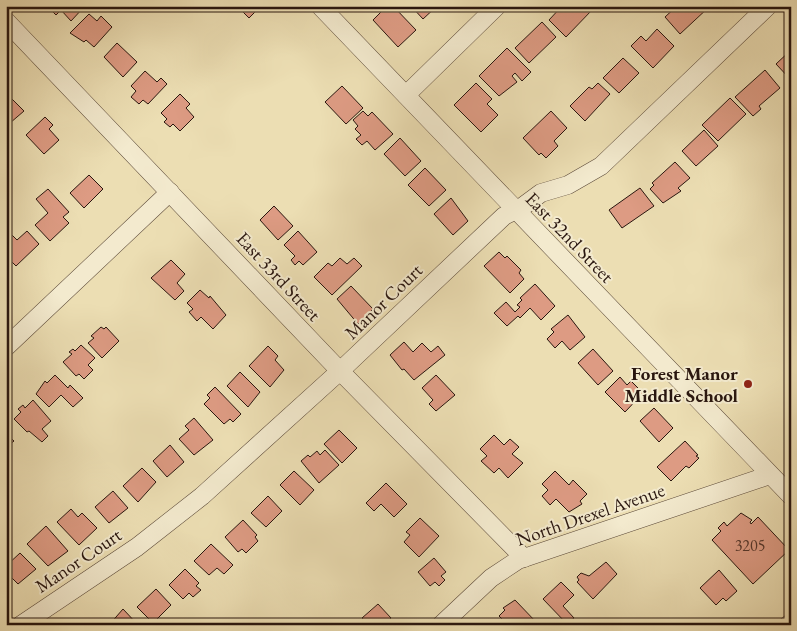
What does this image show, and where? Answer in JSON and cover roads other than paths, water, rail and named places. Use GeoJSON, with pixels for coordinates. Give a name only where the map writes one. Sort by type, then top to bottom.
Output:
{"type":"FeatureCollection","features":[{"type":"Feature","properties":{"kind":"street","name":"East 32nd Street"},"geometry":{"type":"LineString","coordinates":[[320,6],[791,496]]}},
{"type":"Feature","properties":{"kind":"street"},"geometry":{"type":"LineString","coordinates":[[406,95],[497,6]]}},
{"type":"Feature","properties":{"kind":"street","name":"Manor Court"},"geometry":{"type":"LineString","coordinates":[[21,625],[136,547],[185,510],[243,461],[500,220],[541,193],[574,182],[601,166],[768,6]]}},
{"type":"Feature","properties":{"kind":"street","name":"East 33rd Street"},"geometry":{"type":"LineString","coordinates":[[6,21],[340,371],[524,558]]}},
{"type":"Feature","properties":{"kind":"street"},"geometry":{"type":"LineString","coordinates":[[6,347],[170,192]]}},
{"type":"Feature","properties":{"kind":"street","name":"North Drexel Avenue"},"geometry":{"type":"LineString","coordinates":[[441,625],[490,578],[508,565],[770,475]]}},
{"type":"Feature","properties":{"kind":"place","name":"Forest Manor Middle School"},"geometry":{"type":"Point","coordinates":[748,384]}}]}
